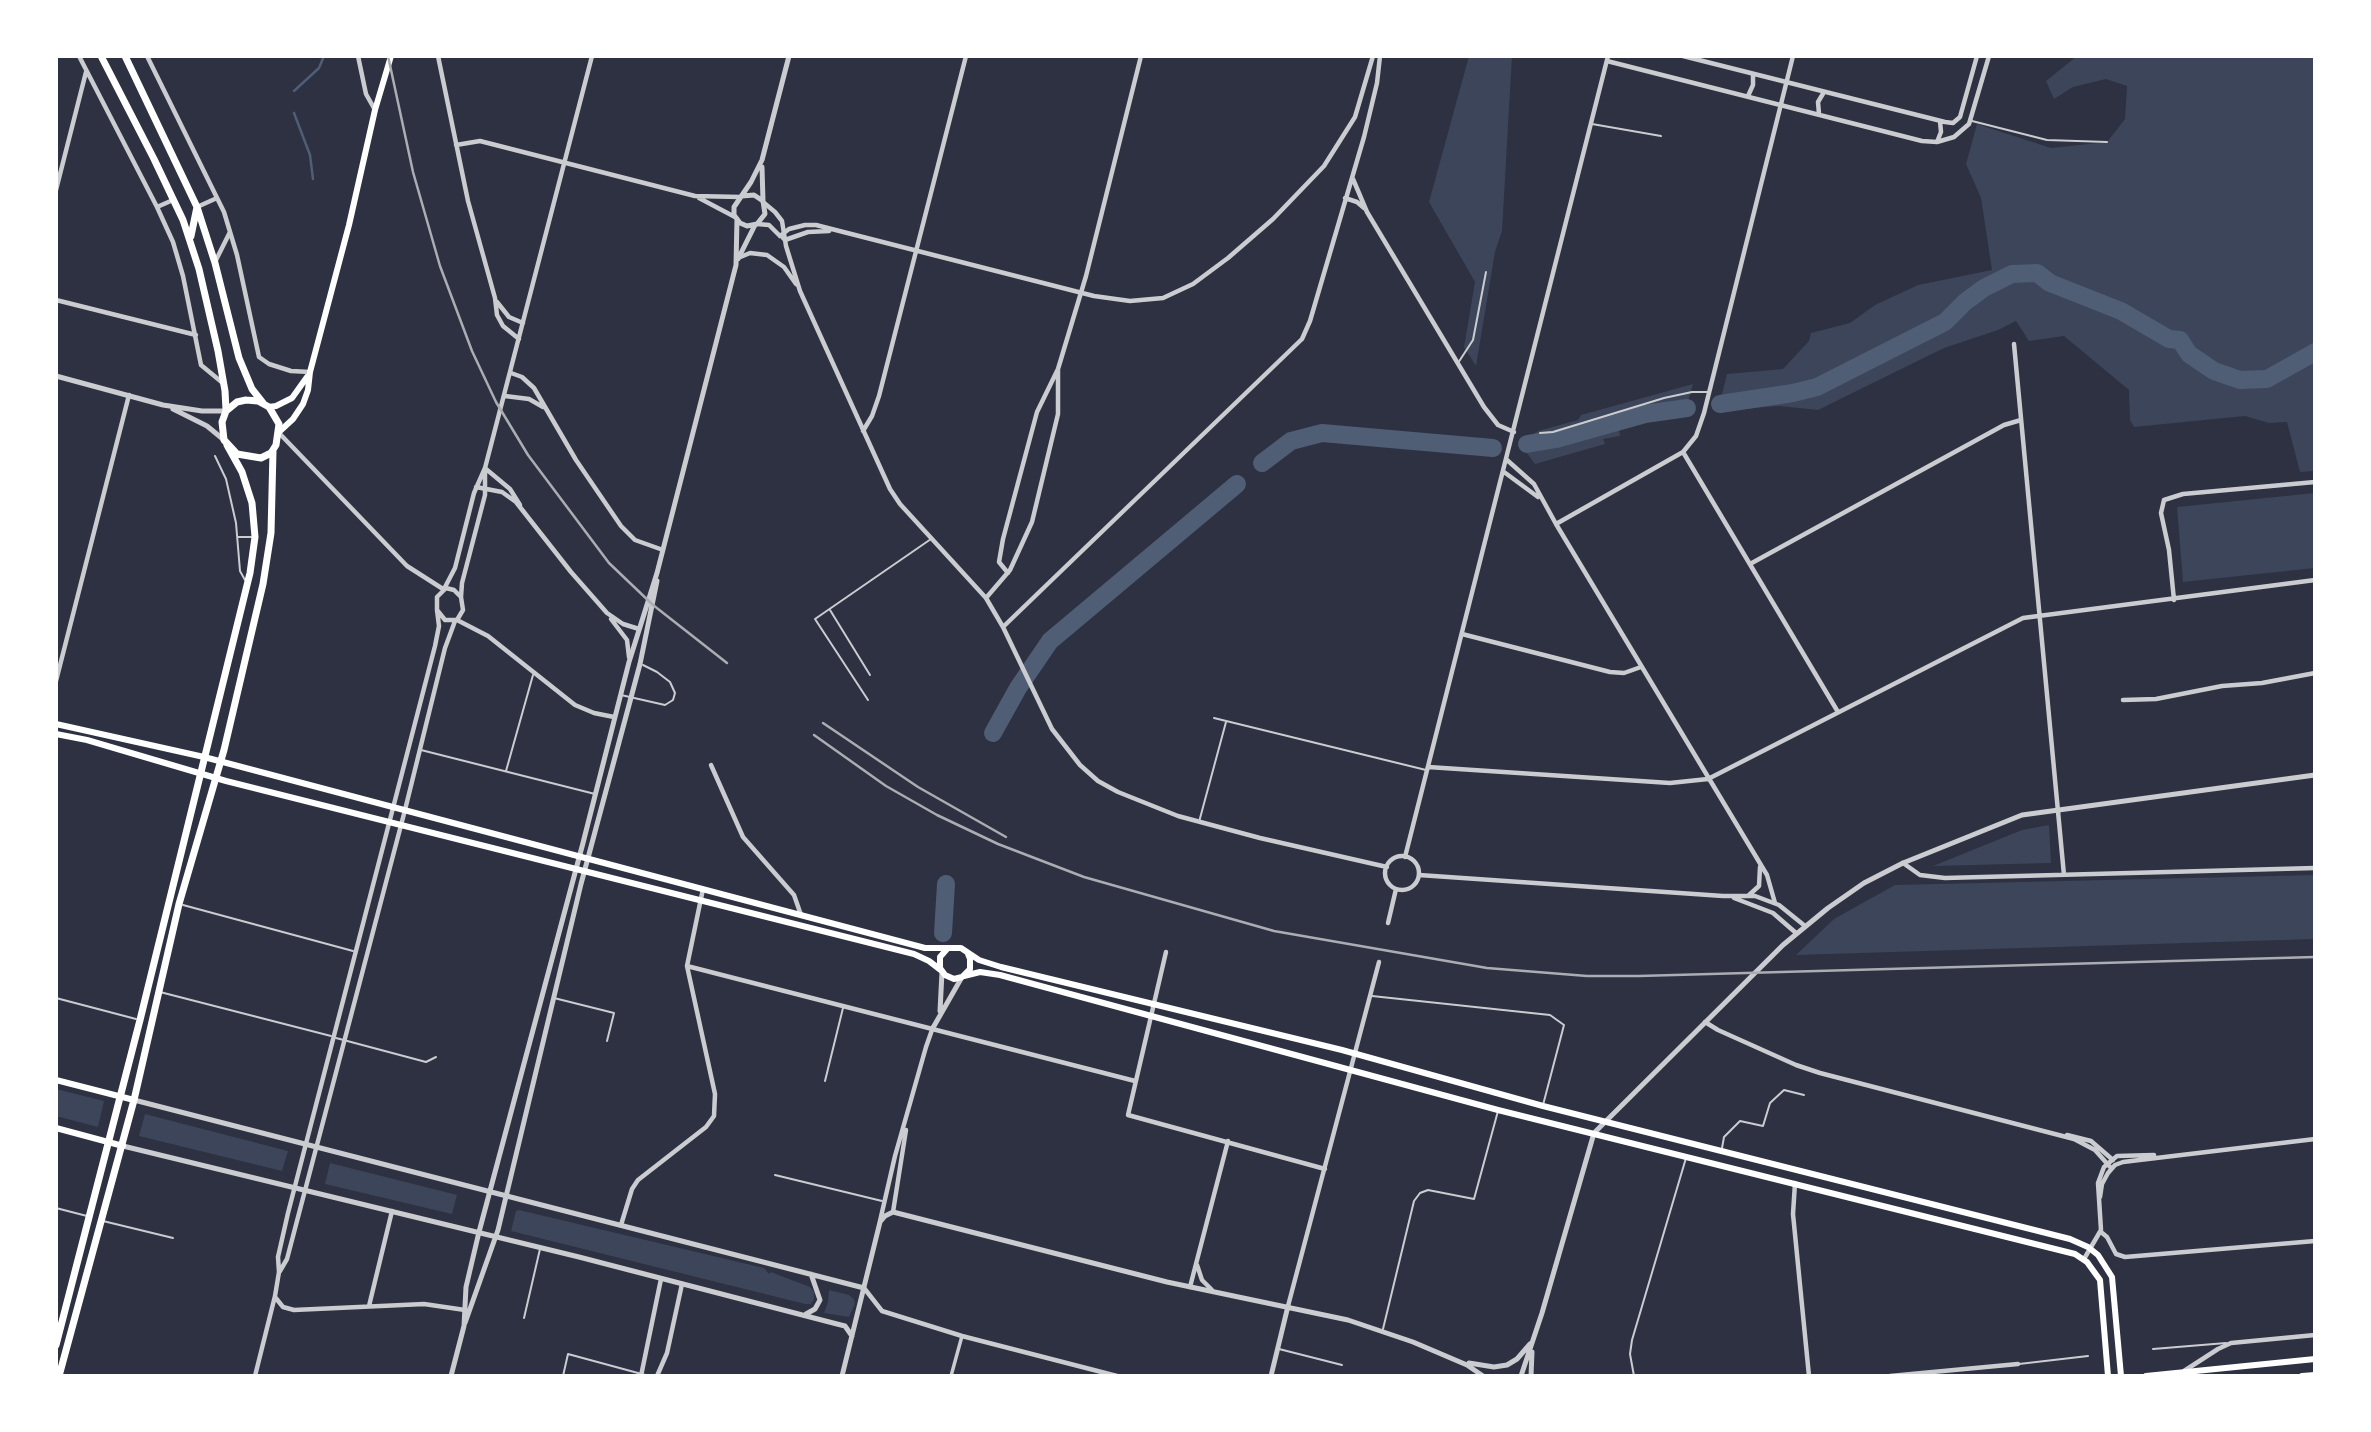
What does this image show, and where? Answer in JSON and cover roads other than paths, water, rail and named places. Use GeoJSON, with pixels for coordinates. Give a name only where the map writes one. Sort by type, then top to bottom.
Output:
{"type":"FeatureCollection","features":[{"type":"Feature","properties":{"kind":"highway"},"geometry":{"type":"LineString","coordinates":[[56,1345],[248,584],[254,537],[248,488],[225,443],[222,422],[226,410],[224,385],[190,240],[174,200],[101,56]]}},
{"type":"Feature","properties":{"kind":"highway"},"geometry":{"type":"LineString","coordinates":[[59,1376],[123,1146],[179,904],[216,779],[268,556],[273,451],[280,433],[278,418],[255,395],[243,370],[215,263],[197,207],[125,56]]}},
{"type":"Feature","properties":{"kind":"highway"},"geometry":{"type":"LineString","coordinates":[[190,240],[197,207]]}},
{"type":"Feature","properties":{"kind":"highway"},"geometry":{"type":"LineString","coordinates":[[226,410],[242,400],[266,405]]}},
{"type":"Feature","properties":{"kind":"highway"},"geometry":{"type":"LineString","coordinates":[[225,443],[237,454],[250,458],[261,458],[273,451]]}},
{"type":"Feature","properties":{"kind":"main road"},"geometry":{"type":"LineString","coordinates":[[280,433],[303,404],[349,225],[375,110],[391,56]]}},
{"type":"Feature","properties":{"kind":"main road"},"geometry":{"type":"LineString","coordinates":[[266,405],[276,406],[292,398],[310,372]]}},
{"type":"Feature","properties":{"kind":"main road"},"geometry":{"type":"LineString","coordinates":[[56,724],[220,761],[925,948],[952,947],[965,950],[979,960],[1001,967],[1354,1054],[1543,1106],[2016,1228],[2070,1239],[2090,1249],[2103,1260],[2113,1281],[2121,1376]]}},
{"type":"Feature","properties":{"kind":"main road"},"geometry":{"type":"LineString","coordinates":[[56,734],[87,740],[216,779],[918,955],[949,978],[978,973],[994,974],[1498,1110],[1796,1182],[2062,1251],[2084,1259],[2096,1272],[2101,1285],[2108,1376]]}},
{"type":"Feature","properties":{"kind":"main road"},"geometry":{"type":"LineString","coordinates":[[942,972],[940,957],[952,947]]}},
{"type":"Feature","properties":{"kind":"main road"},"geometry":{"type":"LineString","coordinates":[[963,977],[971,964],[965,950]]}},
{"type":"Feature","properties":{"kind":"main road"},"geometry":{"type":"LineString","coordinates":[[56,1080],[134,1100]]}},
{"type":"Feature","properties":{"kind":"main road"},"geometry":{"type":"LineString","coordinates":[[56,1128],[123,1146]]}},
{"type":"Feature","properties":{"kind":"main road"},"geometry":{"type":"LineString","coordinates":[[2146,1376],[2315,1359]]}},
{"type":"Feature","properties":{"kind":"main road"},"geometry":{"type":"LineString","coordinates":[[2302,1376],[2315,1375]]}},
{"type":"Feature","properties":{"kind":"street"},"geometry":{"type":"LineString","coordinates":[[79,56],[173,242],[201,365],[224,385]]}},
{"type":"Feature","properties":{"kind":"street"},"geometry":{"type":"LineString","coordinates":[[147,56],[217,198],[230,231],[259,357],[288,370],[310,372]]}},
{"type":"Feature","properties":{"kind":"street"},"geometry":{"type":"LineString","coordinates":[[358,56],[366,94],[375,110]]}},
{"type":"Feature","properties":{"kind":"street"},"geometry":{"type":"LineString","coordinates":[[438,56],[476,235],[499,321],[519,339]]}},
{"type":"Feature","properties":{"kind":"street"},"geometry":{"type":"LineString","coordinates":[[256,1376],[275,1296],[279,1272],[278,1257],[294,1188],[437,638],[437,597],[455,568],[476,487],[485,468],[592,56]]}},
{"type":"Feature","properties":{"kind":"street"},"geometry":{"type":"LineString","coordinates":[[737,261],[734,207],[762,160],[789,56]]}},
{"type":"Feature","properties":{"kind":"street"},"geometry":{"type":"LineString","coordinates":[[863,431],[879,396],[966,56]]}},
{"type":"Feature","properties":{"kind":"street"},"geometry":{"type":"LineString","coordinates":[[1008,573],[999,562],[1003,539],[1037,412],[1058,369],[1080,293],[1141,56]]}},
{"type":"Feature","properties":{"kind":"street"},"geometry":{"type":"LineString","coordinates":[[784,238],[807,225],[1080,293],[1130,301],[1163,298],[1188,287],[1228,258],[1273,219],[1329,159],[1357,114],[1373,56]]}},
{"type":"Feature","properties":{"kind":"street"},"geometry":{"type":"LineString","coordinates":[[1003,627],[1300,341],[1311,321],[1353,177],[1377,87],[1380,56]]}},
{"type":"Feature","properties":{"kind":"street"},"geometry":{"type":"LineString","coordinates":[[1683,56],[1940,121],[1953,122],[1960,117],[1977,56]]}},
{"type":"Feature","properties":{"kind":"street"},"geometry":{"type":"LineString","coordinates":[[1556,524],[1683,452],[1696,436],[1793,56]]}},
{"type":"Feature","properties":{"kind":"street"},"geometry":{"type":"LineString","coordinates":[[1405,857],[1607,58],[1922,141],[1937,142],[1959,134],[1971,120],[1989,56]]}},
{"type":"Feature","properties":{"kind":"street"},"geometry":{"type":"LineString","coordinates":[[56,190],[86,72]]}},
{"type":"Feature","properties":{"kind":"street"},"geometry":{"type":"LineString","coordinates":[[1748,96],[1753,85],[1753,74]]}},
{"type":"Feature","properties":{"kind":"street"},"geometry":{"type":"LineString","coordinates":[[1819,114],[1818,102],[1824,92]]}},
{"type":"Feature","properties":{"kind":"street"},"geometry":{"type":"LineString","coordinates":[[1965,101],[1977,103]]}},
{"type":"Feature","properties":{"kind":"street"},"geometry":{"type":"LineString","coordinates":[[1960,117],[1971,120]]}},
{"type":"Feature","properties":{"kind":"street"},"geometry":{"type":"LineString","coordinates":[[1937,142],[1941,132],[1940,121]]}},
{"type":"Feature","properties":{"kind":"street"},"geometry":{"type":"LineString","coordinates":[[456,145],[480,141],[695,196],[754,195],[779,216],[800,291],[892,493],[986,598],[1058,739],[1089,774],[1135,800],[1199,822],[1387,867]]}},
{"type":"Feature","properties":{"kind":"street"},"geometry":{"type":"LineString","coordinates":[[468,1311],[467,1282],[479,1232],[596,794],[614,717],[657,573],[737,261],[756,224],[765,215],[762,160]]}},
{"type":"Feature","properties":{"kind":"street"},"geometry":{"type":"LineString","coordinates":[[1353,177],[1367,212],[1458,363],[1495,421],[1514,432]]}},
{"type":"Feature","properties":{"kind":"street"},"geometry":{"type":"LineString","coordinates":[[695,196],[745,225],[769,225],[784,238]]}},
{"type":"Feature","properties":{"kind":"street"},"geometry":{"type":"LineString","coordinates":[[197,207],[217,198]]}},
{"type":"Feature","properties":{"kind":"street"},"geometry":{"type":"LineString","coordinates":[[1345,198],[1359,203],[1367,212]]}},
{"type":"Feature","properties":{"kind":"street"},"geometry":{"type":"LineString","coordinates":[[157,207],[174,200]]}},
{"type":"Feature","properties":{"kind":"street"},"geometry":{"type":"LineString","coordinates":[[215,263],[230,231]]}},
{"type":"Feature","properties":{"kind":"street"},"geometry":{"type":"LineString","coordinates":[[737,261],[753,252],[770,257],[784,267],[800,291]]}},
{"type":"Feature","properties":{"kind":"street"},"geometry":{"type":"LineString","coordinates":[[495,298],[506,315],[523,323]]}},
{"type":"Feature","properties":{"kind":"street"},"geometry":{"type":"LineString","coordinates":[[56,300],[196,335]]}},
{"type":"Feature","properties":{"kind":"street"},"geometry":{"type":"LineString","coordinates":[[2014,344],[2064,875]]}},
{"type":"Feature","properties":{"kind":"street"},"geometry":{"type":"LineString","coordinates":[[986,598],[1008,573],[1020,553],[1032,522],[1060,400],[1058,369]]}},
{"type":"Feature","properties":{"kind":"street"},"geometry":{"type":"LineString","coordinates":[[511,373],[522,377],[534,388],[621,526],[635,540],[663,550]]}},
{"type":"Feature","properties":{"kind":"street"},"geometry":{"type":"LineString","coordinates":[[56,376],[163,405],[202,411],[226,410]]}},
{"type":"Feature","properties":{"kind":"street"},"geometry":{"type":"LineString","coordinates":[[506,394],[534,401],[547,412]]}},
{"type":"Feature","properties":{"kind":"street"},"geometry":{"type":"LineString","coordinates":[[56,681],[129,395]]}},
{"type":"Feature","properties":{"kind":"street"},"geometry":{"type":"LineString","coordinates":[[163,405],[207,426],[225,443]]}},
{"type":"Feature","properties":{"kind":"street"},"geometry":{"type":"LineString","coordinates":[[1750,564],[2004,425],[2021,420]]}},
{"type":"Feature","properties":{"kind":"street"},"geometry":{"type":"LineString","coordinates":[[280,433],[407,566],[461,597]]}},
{"type":"Feature","properties":{"kind":"street"},"geometry":{"type":"LineString","coordinates":[[1683,452],[1838,712]]}},
{"type":"Feature","properties":{"kind":"street"},"geometry":{"type":"LineString","coordinates":[[1507,460],[1533,482],[1543,503],[1768,877],[1775,902]]}},
{"type":"Feature","properties":{"kind":"street"},"geometry":{"type":"LineString","coordinates":[[279,1272],[286,1259],[305,1190],[445,648],[463,610],[462,583],[486,489],[485,468]]}},
{"type":"Feature","properties":{"kind":"street"},"geometry":{"type":"LineString","coordinates":[[485,468],[510,489],[522,510]]}},
{"type":"Feature","properties":{"kind":"street"},"geometry":{"type":"LineString","coordinates":[[1504,472],[1531,490],[1543,503]]}},
{"type":"Feature","properties":{"kind":"street"},"geometry":{"type":"LineString","coordinates":[[2174,600],[2169,550],[2161,513],[2161,505],[2166,498],[2183,494],[2315,482]]}},
{"type":"Feature","properties":{"kind":"street"},"geometry":{"type":"LineString","coordinates":[[476,487],[508,495],[570,572],[615,620],[647,631]]}},
{"type":"Feature","properties":{"kind":"street"},"geometry":{"type":"LineString","coordinates":[[451,1376],[468,1311],[496,1237],[507,1195],[584,872],[631,698],[657,573]]}},
{"type":"Feature","properties":{"kind":"street"},"geometry":{"type":"LineString","coordinates":[[1427,769],[1670,783],[1708,779],[2020,619],[2315,580]]}},
{"type":"Feature","properties":{"kind":"street"},"geometry":{"type":"LineString","coordinates":[[602,607],[627,640],[629,662]]}},
{"type":"Feature","properties":{"kind":"street"},"geometry":{"type":"LineString","coordinates":[[437,610],[445,620],[456,621],[488,636],[575,705],[594,713],[625,719]]}},
{"type":"Feature","properties":{"kind":"street"},"geometry":{"type":"LineString","coordinates":[[1462,634],[1610,672],[1625,673],[1641,667]]}},
{"type":"Feature","properties":{"kind":"street"},"geometry":{"type":"LineString","coordinates":[[2123,700],[2156,699],[2222,686],[2262,683],[2315,673]]}},
{"type":"Feature","properties":{"kind":"street"},"geometry":{"type":"LineString","coordinates":[[409,747],[420,750]]}},
{"type":"Feature","properties":{"kind":"street"},"geometry":{"type":"LineString","coordinates":[[710,765],[743,837],[794,895],[801,915]]}},
{"type":"Feature","properties":{"kind":"street"},"geometry":{"type":"LineString","coordinates":[[1521,1376],[1594,1133],[1704,1022],[1805,926],[1852,891],[1903,863],[2002,822],[2058,809],[2315,775]]}},
{"type":"Feature","properties":{"kind":"street"},"geometry":{"type":"LineString","coordinates":[[1405,857],[1416,864],[1419,875],[1417,881],[1407,890],[1396,889],[1387,879],[1387,867],[1394,859],[1405,857]]}},
{"type":"Feature","properties":{"kind":"street"},"geometry":{"type":"LineString","coordinates":[[1903,863],[1915,873],[1930,877],[2315,868]]}},
{"type":"Feature","properties":{"kind":"street"},"geometry":{"type":"LineString","coordinates":[[1747,895],[1759,886],[1760,866]]}},
{"type":"Feature","properties":{"kind":"street"},"geometry":{"type":"LineString","coordinates":[[1419,875],[1723,896],[1747,895],[1775,902],[1805,926]]}},
{"type":"Feature","properties":{"kind":"street"},"geometry":{"type":"LineString","coordinates":[[621,1225],[632,1189],[638,1180],[706,1127],[714,1116],[715,1094],[687,966],[704,888]]}},
{"type":"Feature","properties":{"kind":"street"},"geometry":{"type":"LineString","coordinates":[[1388,923],[1396,889]]}},
{"type":"Feature","properties":{"kind":"street"},"geometry":{"type":"LineString","coordinates":[[1723,896],[1766,909],[1777,915],[1796,933]]}},
{"type":"Feature","properties":{"kind":"street"},"geometry":{"type":"LineString","coordinates":[[355,951],[366,954]]}},
{"type":"Feature","properties":{"kind":"street"},"geometry":{"type":"LineString","coordinates":[[1166,952],[1128,1115],[1325,1169]]}},
{"type":"Feature","properties":{"kind":"street"},"geometry":{"type":"LineString","coordinates":[[1271,1376],[1379,962]]}},
{"type":"Feature","properties":{"kind":"street"},"geometry":{"type":"LineString","coordinates":[[687,966],[1135,1081]]}},
{"type":"Feature","properties":{"kind":"street"},"geometry":{"type":"LineString","coordinates":[[938,1017],[943,989],[942,972]]}},
{"type":"Feature","properties":{"kind":"street"},"geometry":{"type":"LineString","coordinates":[[842,1376],[884,1202],[933,1028],[963,977]]}},
{"type":"Feature","properties":{"kind":"street"},"geometry":{"type":"LineString","coordinates":[[1704,1022],[1820,1073],[2049,1132],[2088,1139],[2117,1164]]}},
{"type":"Feature","properties":{"kind":"street"},"geometry":{"type":"LineString","coordinates":[[134,1100],[864,1288],[882,1311],[962,1336],[1118,1376]]}},
{"type":"Feature","properties":{"kind":"street"},"geometry":{"type":"LineString","coordinates":[[893,1212],[906,1122]]}},
{"type":"Feature","properties":{"kind":"street"},"geometry":{"type":"LineString","coordinates":[[2049,1132],[2090,1147],[2111,1168]]}},
{"type":"Feature","properties":{"kind":"street"},"geometry":{"type":"LineString","coordinates":[[2100,1197],[2102,1184],[2111,1168],[2117,1164],[2173,1154],[2315,1139]]}},
{"type":"Feature","properties":{"kind":"street"},"geometry":{"type":"LineString","coordinates":[[1190,1287],[1227,1142]]}},
{"type":"Feature","properties":{"kind":"street"},"geometry":{"type":"LineString","coordinates":[[123,1146],[479,1232],[803,1315],[845,1326],[852,1336]]}},
{"type":"Feature","properties":{"kind":"street"},"geometry":{"type":"LineString","coordinates":[[2084,1259],[2101,1232],[2099,1178],[2107,1163],[2112,1158],[2124,1155],[2173,1154]]}},
{"type":"Feature","properties":{"kind":"street"},"geometry":{"type":"LineString","coordinates":[[1796,1182],[1793,1214],[1809,1376]]}},
{"type":"Feature","properties":{"kind":"street"},"geometry":{"type":"LineString","coordinates":[[369,1306],[393,1211]]}},
{"type":"Feature","properties":{"kind":"street"},"geometry":{"type":"LineString","coordinates":[[880,1222],[893,1212],[1190,1287],[1288,1306],[1383,1331],[1456,1360],[1483,1376]]}},
{"type":"Feature","properties":{"kind":"street"},"geometry":{"type":"LineString","coordinates":[[2101,1232],[2107,1237],[2116,1254],[2125,1256],[2315,1241]]}},
{"type":"Feature","properties":{"kind":"street"},"geometry":{"type":"LineString","coordinates":[[1197,1258],[1202,1280],[1213,1291]]}},
{"type":"Feature","properties":{"kind":"street"},"geometry":{"type":"LineString","coordinates":[[803,1315],[815,1309],[820,1300],[811,1274]]}},
{"type":"Feature","properties":{"kind":"street"},"geometry":{"type":"LineString","coordinates":[[641,1375],[661,1279]]}},
{"type":"Feature","properties":{"kind":"street"},"geometry":{"type":"LineString","coordinates":[[657,1376],[667,1353],[682,1284]]}},
{"type":"Feature","properties":{"kind":"street"},"geometry":{"type":"LineString","coordinates":[[275,1296],[283,1307],[290,1310],[429,1304],[468,1311]]}},
{"type":"Feature","properties":{"kind":"street"},"geometry":{"type":"LineString","coordinates":[[1456,1360],[1490,1367],[1507,1365],[1523,1353],[1536,1332]]}},
{"type":"Feature","properties":{"kind":"street"},"geometry":{"type":"LineString","coordinates":[[1531,1376],[1531,1357],[1536,1332]]}},
{"type":"Feature","properties":{"kind":"street"},"geometry":{"type":"LineString","coordinates":[[2183,1372],[2231,1343],[2315,1335]]}},
{"type":"Feature","properties":{"kind":"street"},"geometry":{"type":"LineString","coordinates":[[951,1376],[962,1336]]}},
{"type":"Feature","properties":{"kind":"street"},"geometry":{"type":"LineString","coordinates":[[1891,1376],[2018,1364]]}},
{"type":"Feature","properties":{"kind":"lane"},"geometry":{"type":"LineString","coordinates":[[1971,120],[2047,141],[2107,142]]}},
{"type":"Feature","properties":{"kind":"lane"},"geometry":{"type":"LineString","coordinates":[[1591,124],[1661,136]]}},
{"type":"Feature","properties":{"kind":"lane"},"geometry":{"type":"LineString","coordinates":[[1458,363],[1473,340],[1486,272]]}},
{"type":"Feature","properties":{"kind":"lane"},"geometry":{"type":"LineString","coordinates":[[1541,433],[1553,432],[1664,398],[1692,392],[1708,395]]}},
{"type":"Feature","properties":{"kind":"lane"},"geometry":{"type":"LineString","coordinates":[[215,456],[226,479],[238,537],[240,571],[248,584]]}},
{"type":"Feature","properties":{"kind":"lane"},"geometry":{"type":"LineString","coordinates":[[238,537],[254,537]]}},
{"type":"Feature","properties":{"kind":"lane"},"geometry":{"type":"LineString","coordinates":[[868,700],[815,619],[932,538]]}},
{"type":"Feature","properties":{"kind":"lane"},"geometry":{"type":"LineString","coordinates":[[829,609],[870,675]]}},
{"type":"Feature","properties":{"kind":"lane"},"geometry":{"type":"LineString","coordinates":[[620,695],[668,705],[673,700],[673,686],[657,672],[639,664]]}},
{"type":"Feature","properties":{"kind":"lane"},"geometry":{"type":"LineString","coordinates":[[506,771],[534,671]]}},
{"type":"Feature","properties":{"kind":"lane"},"geometry":{"type":"LineString","coordinates":[[1214,718],[1427,769]]}},
{"type":"Feature","properties":{"kind":"lane"},"geometry":{"type":"LineString","coordinates":[[1199,822],[1226,721]]}},
{"type":"Feature","properties":{"kind":"lane"},"geometry":{"type":"LineString","coordinates":[[420,750],[596,794]]}},
{"type":"Feature","properties":{"kind":"lane"},"geometry":{"type":"LineString","coordinates":[[179,904],[355,951]]}},
{"type":"Feature","properties":{"kind":"lane"},"geometry":{"type":"LineString","coordinates":[[159,991],[426,1062],[436,1057]]}},
{"type":"Feature","properties":{"kind":"lane"},"geometry":{"type":"LineString","coordinates":[[1371,996],[1550,1015],[1564,1024],[1543,1106]]}},
{"type":"Feature","properties":{"kind":"lane"},"geometry":{"type":"LineString","coordinates":[[553,997],[614,1013],[607,1041]]}},
{"type":"Feature","properties":{"kind":"lane"},"geometry":{"type":"LineString","coordinates":[[56,999],[140,1020]]}},
{"type":"Feature","properties":{"kind":"lane"},"geometry":{"type":"LineString","coordinates":[[825,1081],[843,1007]]}},
{"type":"Feature","properties":{"kind":"lane"},"geometry":{"type":"LineString","coordinates":[[1721,1151],[1724,1137],[1739,1122],[1763,1126],[1770,1103],[1784,1090],[1804,1095]]}},
{"type":"Feature","properties":{"kind":"lane"},"geometry":{"type":"LineString","coordinates":[[1383,1331],[1414,1201],[1420,1193],[1428,1190],[1474,1199],[1498,1110]]}},
{"type":"Feature","properties":{"kind":"lane"},"geometry":{"type":"LineString","coordinates":[[1634,1376],[1630,1354],[1632,1340],[1687,1156]]}},
{"type":"Feature","properties":{"kind":"lane"},"geometry":{"type":"LineString","coordinates":[[775,1175],[884,1202]]}},
{"type":"Feature","properties":{"kind":"lane"},"geometry":{"type":"LineString","coordinates":[[56,1208],[88,1217]]}},
{"type":"Feature","properties":{"kind":"lane"},"geometry":{"type":"LineString","coordinates":[[101,1220],[173,1238]]}},
{"type":"Feature","properties":{"kind":"lane"},"geometry":{"type":"LineString","coordinates":[[524,1318],[541,1248]]}},
{"type":"Feature","properties":{"kind":"lane"},"geometry":{"type":"LineString","coordinates":[[2153,1349],[2231,1343]]}},
{"type":"Feature","properties":{"kind":"lane"},"geometry":{"type":"LineString","coordinates":[[1278,1349],[1342,1365]]}},
{"type":"Feature","properties":{"kind":"lane"},"geometry":{"type":"LineString","coordinates":[[563,1376],[568,1354],[649,1376]]}},
{"type":"Feature","properties":{"kind":"lane"},"geometry":{"type":"LineString","coordinates":[[2018,1364],[2088,1356]]}},
{"type":"Feature","properties":{"kind":"waterway"},"geometry":{"type":"LineString","coordinates":[[294,91],[319,68],[324,56]]}},
{"type":"Feature","properties":{"kind":"waterway"},"geometry":{"type":"LineString","coordinates":[[294,113],[310,155],[313,179]]}},
{"type":"Feature","properties":{"kind":"waterway"},"geometry":{"type":"LineString","coordinates":[[1720,404],[1817,387],[1945,322],[1984,288],[2012,274],[2037,273],[2050,283],[2121,311],[2169,339],[2180,340],[2189,354],[2214,371],[2240,380],[2267,379],[2315,352]]}},
{"type":"Feature","properties":{"kind":"waterway"},"geometry":{"type":"LineString","coordinates":[[1527,444],[1556,439],[1645,414],[1687,408]]}},
{"type":"Feature","properties":{"kind":"waterway"},"geometry":{"type":"LineString","coordinates":[[1262,463],[1291,441],[1322,433],[1493,448]]}},
{"type":"Feature","properties":{"kind":"waterway"},"geometry":{"type":"LineString","coordinates":[[993,733],[1018,688],[1050,641],[1237,484]]}},
{"type":"Feature","properties":{"kind":"waterway"},"geometry":{"type":"LineString","coordinates":[[943,933],[946,884]]}},
{"type":"Feature","properties":{"kind":"railway"},"geometry":{"type":"LineString","coordinates":[[388,56],[413,172],[440,266],[472,351],[496,402],[528,455],[609,563],[653,605],[727,663]]}},
{"type":"Feature","properties":{"kind":"railway"},"geometry":{"type":"LineString","coordinates":[[823,723],[918,787],[1006,837]]}},
{"type":"Feature","properties":{"kind":"railway"},"geometry":{"type":"LineString","coordinates":[[814,735],[886,786],[937,815],[998,844],[1084,877],[1274,931],[1487,968],[1587,976],[1639,976],[2315,957]]}}]}
